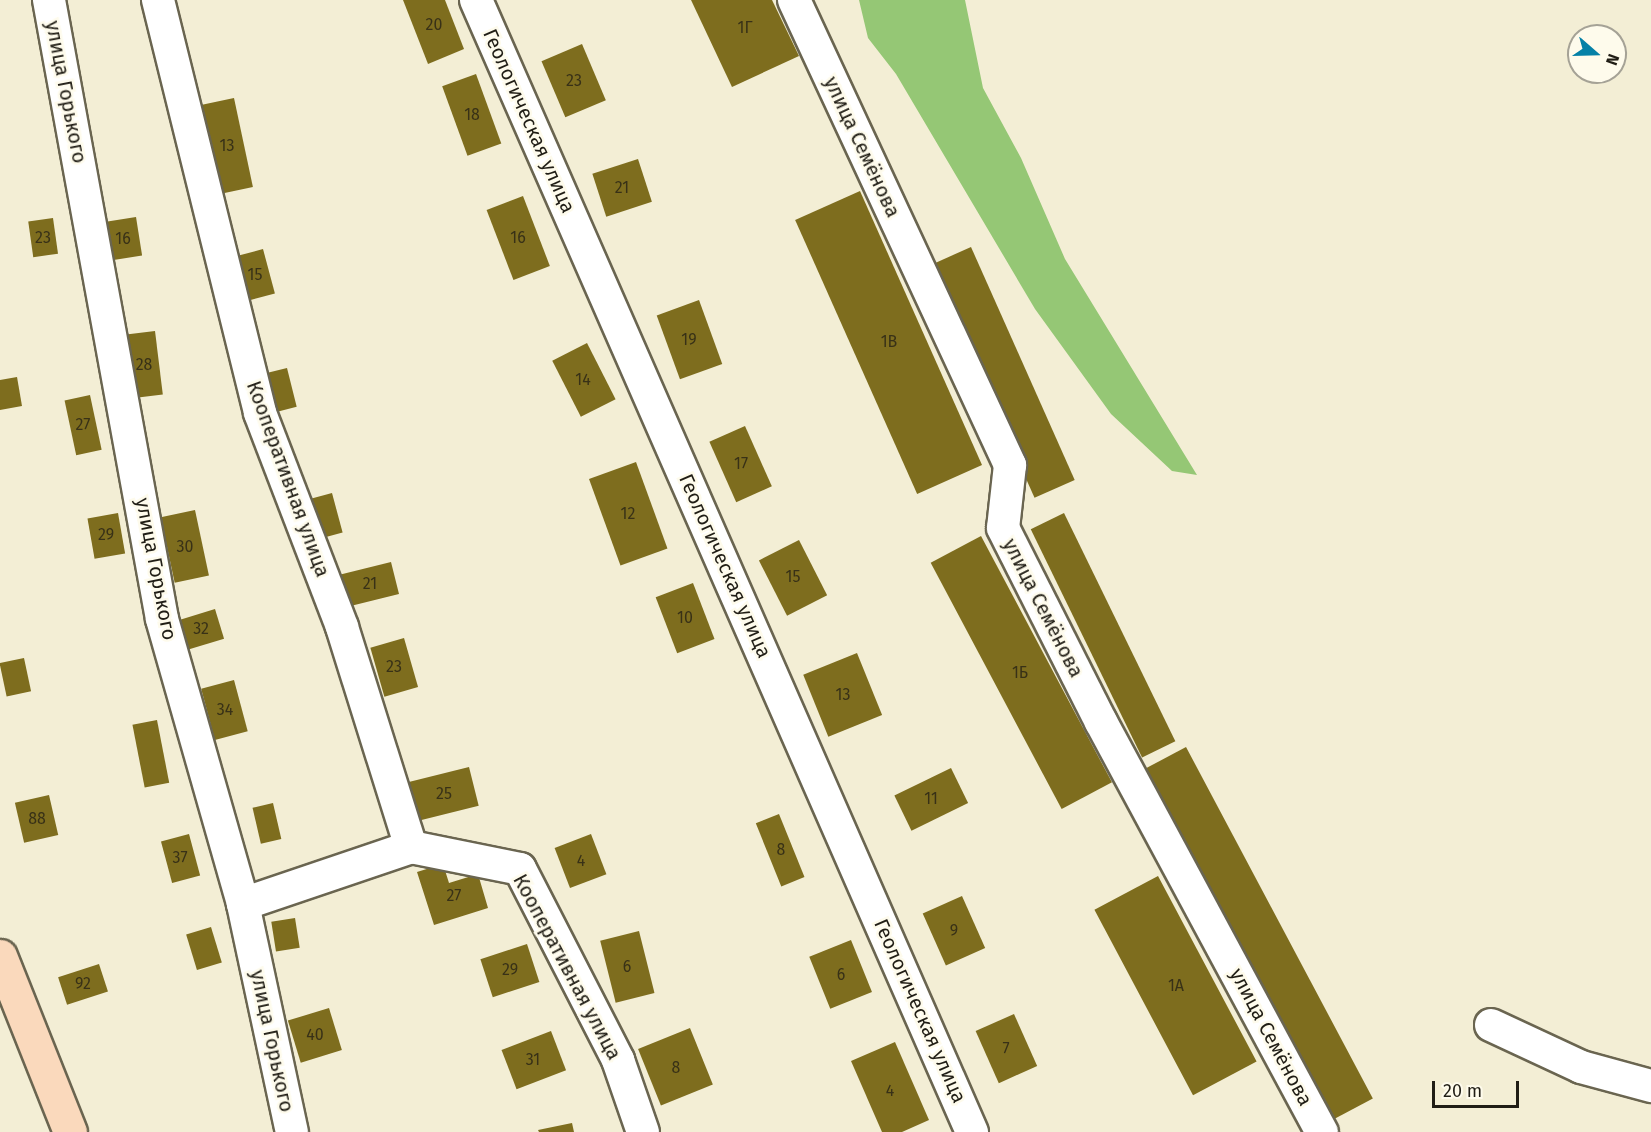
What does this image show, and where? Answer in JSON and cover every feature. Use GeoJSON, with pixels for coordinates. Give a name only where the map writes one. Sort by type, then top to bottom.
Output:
{"type":"FeatureCollection","features":[{"type":"Feature","properties":{"kind":"main road"},"geometry":{"type":"LineString","coordinates":[[0,956],[70,1132]]}},
{"type":"Feature","properties":{"kind":"street","name":"улица Горького"},"geometry":{"type":"LineString","coordinates":[[49,0],[162,620],[243,904],[292,1132]]}},
{"type":"Feature","properties":{"kind":"street","name":"Кооперативная улица"},"geometry":{"type":"LineString","coordinates":[[158,0],[260,413],[342,627],[411,847],[520,869],[618,1060],[642,1132]]}},
{"type":"Feature","properties":{"kind":"street","name":"Геологическая улица"},"geometry":{"type":"LineString","coordinates":[[476,0],[972,1132]]}},
{"type":"Feature","properties":{"kind":"street","name":"улица Семёнова"},"geometry":{"type":"LineString","coordinates":[[794,0],[1010,465],[1003,528],[1101,722],[1322,1132]]}},
{"type":"Feature","properties":{"kind":"street"},"geometry":{"type":"LineString","coordinates":[[243,904],[411,847]]}},
{"type":"Feature","properties":{"kind":"street"},"geometry":{"type":"LineString","coordinates":[[1491,1025],[1581,1067],[1651,1086]]}},
{"type":"Feature","properties":{"kind":"green space"},"geometry":{"type":"Polygon","coordinates":[[[859,0],[965,0],[983,88],[1021,158],[1065,259],[1197,475],[1172,471],[1111,414],[1035,309],[896,74],[868,38],[859,0]]]}},
{"type":"Feature","properties":{"kind":"building"},"geometry":{"type":"Polygon","coordinates":[[[403,0],[445,0],[464,49],[428,64],[403,0]]]}},
{"type":"Feature","properties":{"kind":"building"},"geometry":{"type":"Polygon","coordinates":[[[691,0],[772,0],[799,56],[732,87],[691,0]]]}},
{"type":"Feature","properties":{"kind":"building"},"geometry":{"type":"Polygon","coordinates":[[[582,44],[606,100],[565,117],[541,61],[582,44]]]}},
{"type":"Feature","properties":{"kind":"building"},"geometry":{"type":"Polygon","coordinates":[[[476,74],[501,144],[467,156],[442,86],[476,74]]]}},
{"type":"Feature","properties":{"kind":"building"},"geometry":{"type":"Polygon","coordinates":[[[234,98],[253,187],[219,194],[200,105],[234,98]]]}},
{"type":"Feature","properties":{"kind":"building"},"geometry":{"type":"Polygon","coordinates":[[[638,159],[652,202],[606,217],[592,174],[638,159]]]}},
{"type":"Feature","properties":{"kind":"building"},"geometry":{"type":"Polygon","coordinates":[[[860,191],[982,465],[917,494],[795,220],[860,191]]]}},
{"type":"Feature","properties":{"kind":"building"},"geometry":{"type":"Polygon","coordinates":[[[523,196],[550,266],[513,280],[487,210],[523,196]]]}},
{"type":"Feature","properties":{"kind":"building"},"geometry":{"type":"Polygon","coordinates":[[[136,217],[142,256],[110,261],[104,222],[136,217]]]}},
{"type":"Feature","properties":{"kind":"building"},"geometry":{"type":"Polygon","coordinates":[[[53,218],[58,254],[33,257],[28,221],[53,218]]]}},
{"type":"Feature","properties":{"kind":"building"},"geometry":{"type":"Polygon","coordinates":[[[971,247],[1075,480],[1035,498],[931,265],[971,247]]]}},
{"type":"Feature","properties":{"kind":"building"},"geometry":{"type":"Polygon","coordinates":[[[263,249],[275,293],[248,301],[236,256],[263,249]]]}},
{"type":"Feature","properties":{"kind":"building"},"geometry":{"type":"Polygon","coordinates":[[[699,300],[722,364],[680,379],[657,315],[699,300]]]}},
{"type":"Feature","properties":{"kind":"building"},"geometry":{"type":"Polygon","coordinates":[[[155,331],[163,395],[134,398],[126,335],[155,331]]]}},
{"type":"Feature","properties":{"kind":"building"},"geometry":{"type":"Polygon","coordinates":[[[587,343],[616,399],[581,417],[552,361],[587,343]]]}},
{"type":"Feature","properties":{"kind":"building"},"geometry":{"type":"Polygon","coordinates":[[[287,368],[297,407],[275,412],[266,373],[287,368]]]}},
{"type":"Feature","properties":{"kind":"building"},"geometry":{"type":"Polygon","coordinates":[[[17,377],[22,406],[0,410],[0,380],[17,377]]]}},
{"type":"Feature","properties":{"kind":"building"},"geometry":{"type":"Polygon","coordinates":[[[90,395],[102,450],[76,455],[65,400],[90,395]]]}},
{"type":"Feature","properties":{"kind":"building"},"geometry":{"type":"Polygon","coordinates":[[[745,426],[772,486],[736,502],[709,442],[745,426]]]}},
{"type":"Feature","properties":{"kind":"building"},"geometry":{"type":"Polygon","coordinates":[[[636,462],[667,548],[620,566],[589,479],[636,462]]]}},
{"type":"Feature","properties":{"kind":"building"},"geometry":{"type":"Polygon","coordinates":[[[332,493],[343,533],[321,538],[311,499],[332,493]]]}},
{"type":"Feature","properties":{"kind":"building"},"geometry":{"type":"Polygon","coordinates":[[[195,510],[209,576],[175,583],[161,517],[195,510]]]}},
{"type":"Feature","properties":{"kind":"building"},"geometry":{"type":"Polygon","coordinates":[[[118,513],[125,553],[95,559],[87,518],[118,513]]]}},
{"type":"Feature","properties":{"kind":"building"},"geometry":{"type":"Polygon","coordinates":[[[1064,513],[1175,741],[1142,758],[1031,529],[1064,513]]]}},
{"type":"Feature","properties":{"kind":"building"},"geometry":{"type":"Polygon","coordinates":[[[981,536],[1112,782],[1062,809],[931,563],[981,536]]]}},
{"type":"Feature","properties":{"kind":"building"},"geometry":{"type":"Polygon","coordinates":[[[799,540],[827,595],[787,616],[759,560],[799,540]]]}},
{"type":"Feature","properties":{"kind":"building"},"geometry":{"type":"Polygon","coordinates":[[[391,562],[399,594],[349,607],[341,575],[391,562]]]}},
{"type":"Feature","properties":{"kind":"building"},"geometry":{"type":"Polygon","coordinates":[[[693,583],[715,639],[677,653],[656,597],[693,583]]]}},
{"type":"Feature","properties":{"kind":"building"},"geometry":{"type":"Polygon","coordinates":[[[215,609],[224,639],[187,650],[178,620],[215,609]]]}},
{"type":"Feature","properties":{"kind":"building"},"geometry":{"type":"Polygon","coordinates":[[[404,638],[418,687],[384,697],[370,648],[404,638]]]}},
{"type":"Feature","properties":{"kind":"building"},"geometry":{"type":"Polygon","coordinates":[[[857,653],[882,715],[828,737],[803,675],[857,653]]]}},
{"type":"Feature","properties":{"kind":"building"},"geometry":{"type":"Polygon","coordinates":[[[24,658],[31,691],[7,696],[0,663],[24,658]]]}},
{"type":"Feature","properties":{"kind":"building"},"geometry":{"type":"Polygon","coordinates":[[[234,680],[248,731],[215,740],[201,689],[234,680]]]}},
{"type":"Feature","properties":{"kind":"building"},"geometry":{"type":"Polygon","coordinates":[[[157,720],[169,783],[145,788],[132,725],[157,720]]]}},
{"type":"Feature","properties":{"kind":"building"},"geometry":{"type":"Polygon","coordinates":[[[1186,747],[1373,1098],[1331,1120],[1145,769],[1186,747]]]}},
{"type":"Feature","properties":{"kind":"building"},"geometry":{"type":"Polygon","coordinates":[[[469,767],[479,806],[419,821],[409,782],[469,767]]]}},
{"type":"Feature","properties":{"kind":"building"},"geometry":{"type":"Polygon","coordinates":[[[951,768],[968,803],[911,831],[894,796],[951,768]]]}},
{"type":"Feature","properties":{"kind":"building"},"geometry":{"type":"Polygon","coordinates":[[[49,795],[58,835],[24,843],[15,803],[49,795]]]}},
{"type":"Feature","properties":{"kind":"building"},"geometry":{"type":"Polygon","coordinates":[[[273,803],[281,839],[261,844],[253,808],[273,803]]]}},
{"type":"Feature","properties":{"kind":"building"},"geometry":{"type":"Polygon","coordinates":[[[779,814],[804,877],[781,886],[756,823],[779,814]]]}},
{"type":"Feature","properties":{"kind":"building"},"geometry":{"type":"Polygon","coordinates":[[[189,834],[200,876],[172,883],[161,842],[189,834]]]}},
{"type":"Feature","properties":{"kind":"building"},"geometry":{"type":"Polygon","coordinates":[[[591,834],[606,874],[570,888],[555,848],[591,834]]]}},
{"type":"Feature","properties":{"kind":"building"},"geometry":{"type":"Polygon","coordinates":[[[443,864],[449,883],[478,874],[488,908],[434,925],[417,872],[443,864]]]}},
{"type":"Feature","properties":{"kind":"building"},"geometry":{"type":"Polygon","coordinates":[[[1158,876],[1257,1061],[1193,1095],[1094,910],[1158,876]]]}},
{"type":"Feature","properties":{"kind":"building"},"geometry":{"type":"Polygon","coordinates":[[[962,896],[985,948],[946,966],[923,913],[962,896]]]}},
{"type":"Feature","properties":{"kind":"building"},"geometry":{"type":"Polygon","coordinates":[[[295,918],[300,948],[276,951],[271,922],[295,918]]]}},
{"type":"Feature","properties":{"kind":"building"},"geometry":{"type":"Polygon","coordinates":[[[211,927],[222,962],[197,970],[186,935],[211,927]]]}},
{"type":"Feature","properties":{"kind":"building"},"geometry":{"type":"Polygon","coordinates":[[[639,931],[654,993],[616,1003],[600,941],[639,931]]]}},
{"type":"Feature","properties":{"kind":"building"},"geometry":{"type":"Polygon","coordinates":[[[851,940],[872,992],[830,1009],[809,957],[851,940]]]}},
{"type":"Feature","properties":{"kind":"building"},"geometry":{"type":"Polygon","coordinates":[[[527,944],[539,982],[493,997],[480,959],[527,944]]]}},
{"type":"Feature","properties":{"kind":"building"},"geometry":{"type":"Polygon","coordinates":[[[99,964],[108,992],[67,1005],[58,977],[99,964]]]}},
{"type":"Feature","properties":{"kind":"building"},"geometry":{"type":"Polygon","coordinates":[[[329,1008],[342,1050],[301,1063],[288,1021],[329,1008]]]}},
{"type":"Feature","properties":{"kind":"building"},"geometry":{"type":"Polygon","coordinates":[[[1014,1014],[1037,1066],[999,1083],[976,1031],[1014,1014]]]}},
{"type":"Feature","properties":{"kind":"building"},"geometry":{"type":"Polygon","coordinates":[[[690,1028],[713,1085],[661,1106],[638,1049],[690,1028]]]}},
{"type":"Feature","properties":{"kind":"building"},"geometry":{"type":"Polygon","coordinates":[[[551,1031],[566,1070],[517,1089],[502,1050],[551,1031]]]}},
{"type":"Feature","properties":{"kind":"building"},"geometry":{"type":"Polygon","coordinates":[[[895,1042],[929,1120],[902,1132],[882,1132],[851,1061],[895,1042]]]}},
{"type":"Feature","properties":{"kind":"building"},"geometry":{"type":"Polygon","coordinates":[[[572,1123],[574,1132],[539,1132],[538,1130],[572,1123]]]}}]}
